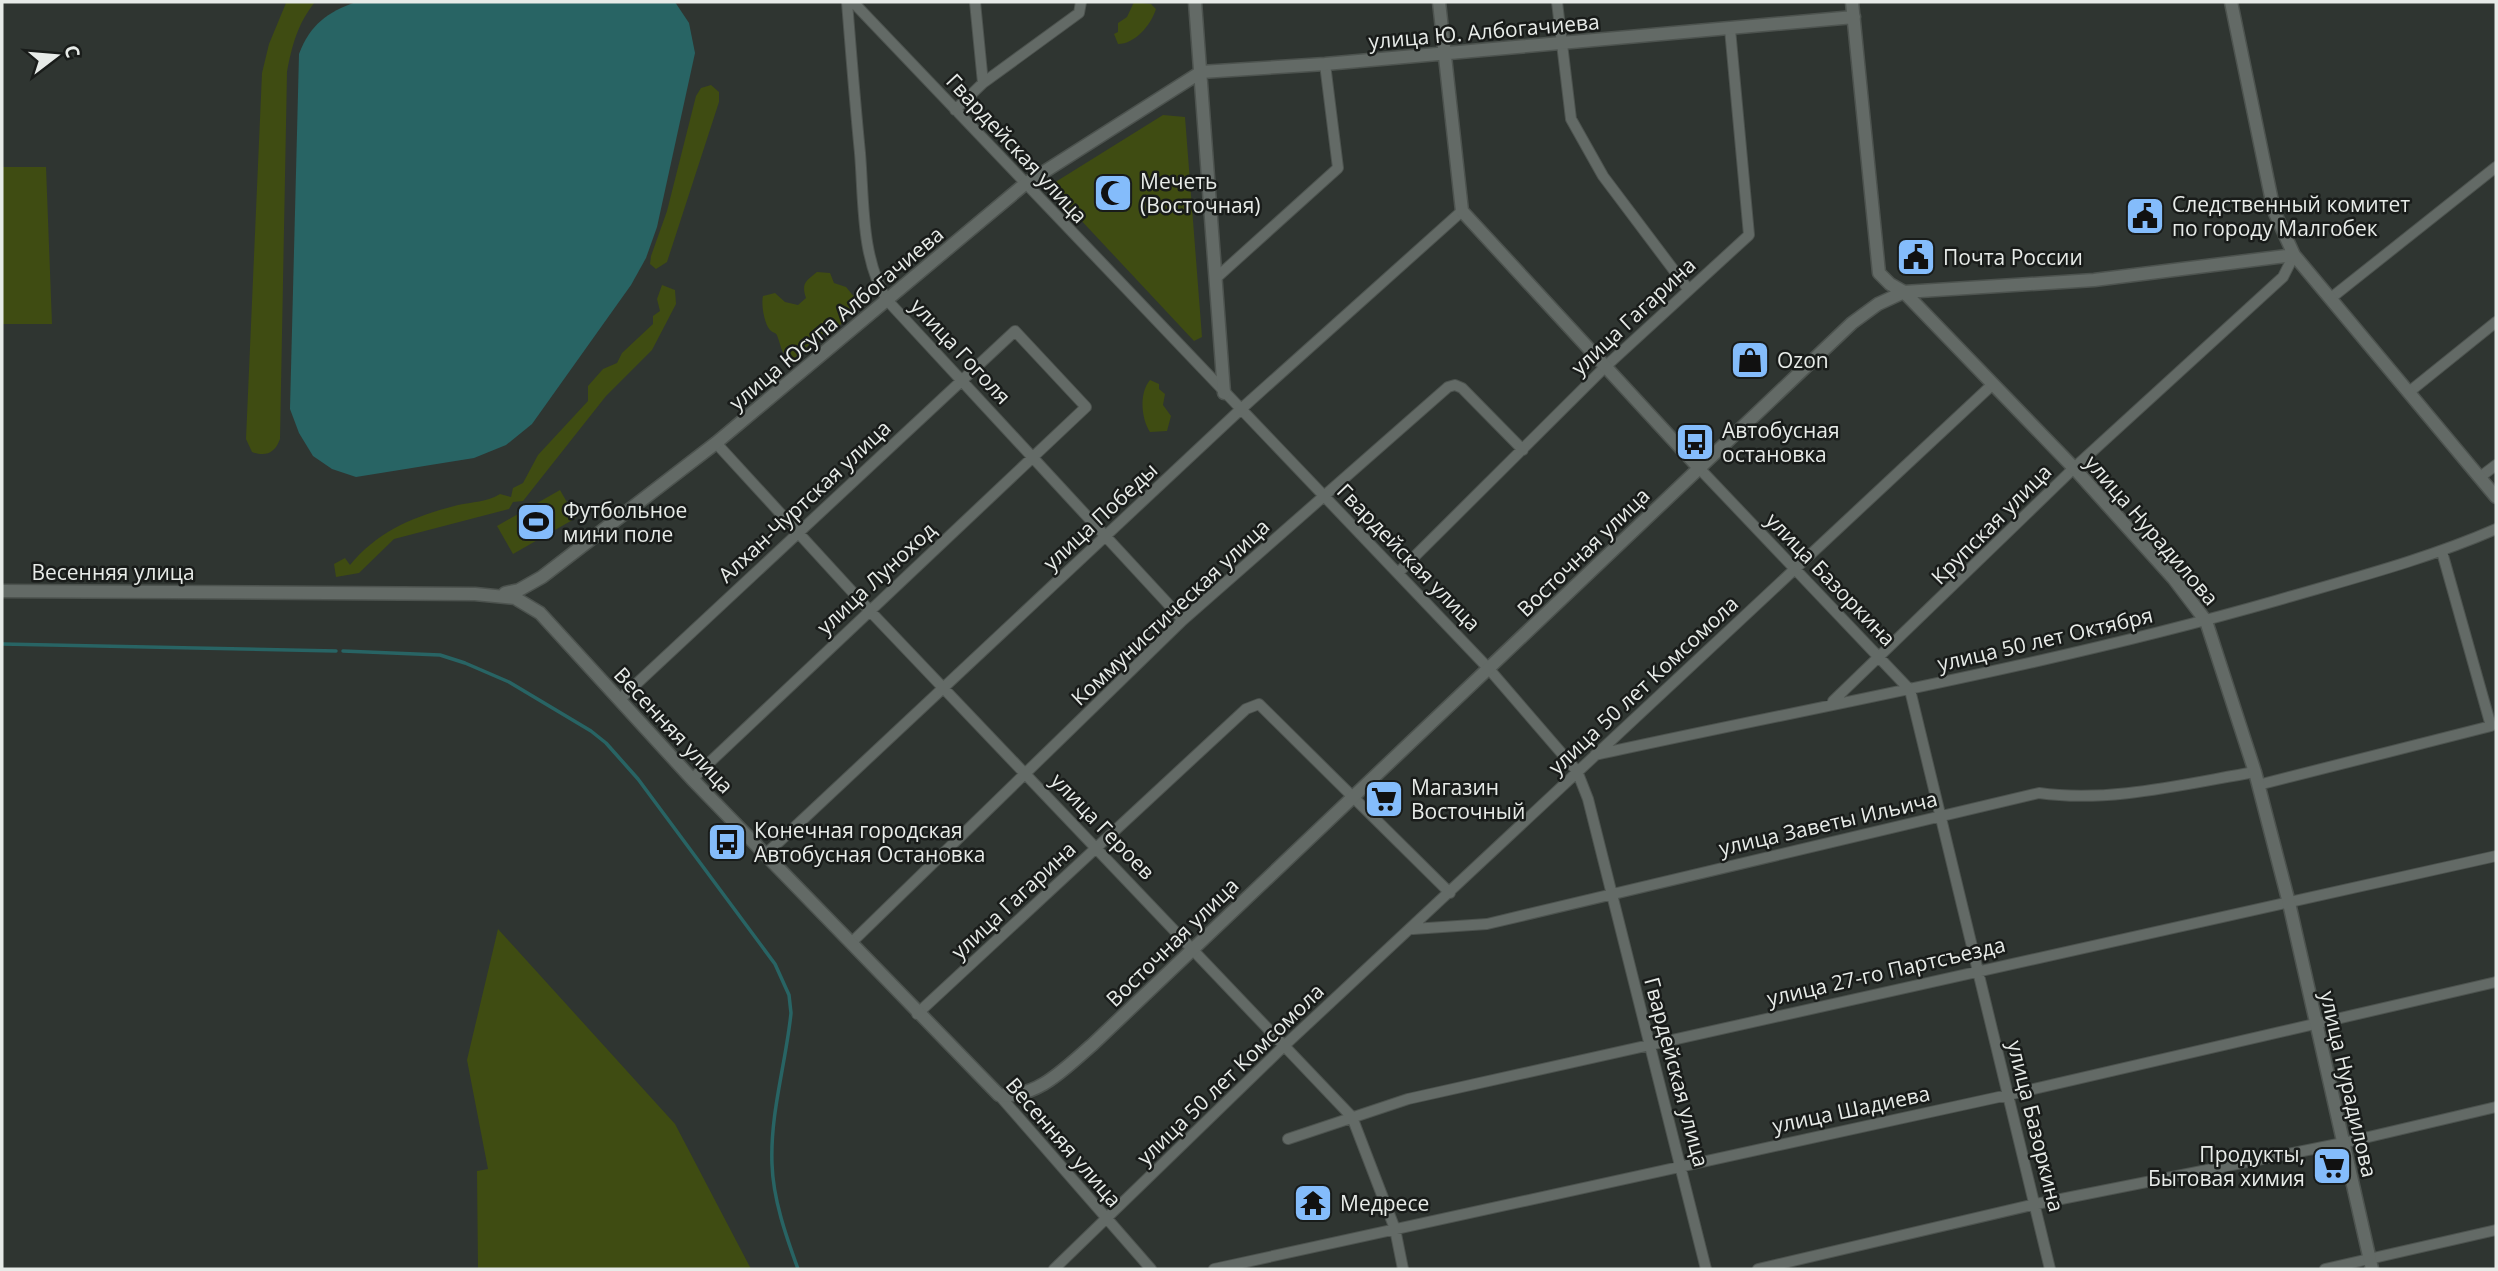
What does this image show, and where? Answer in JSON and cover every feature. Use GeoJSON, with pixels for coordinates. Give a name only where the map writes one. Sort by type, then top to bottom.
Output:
{"type":"FeatureCollection","features":[{"type":"Feature","properties":{"kind":"street","name":"улица Гоголя"},"geometry":{"type":"LineString","coordinates":[[847,2],[871,266],[887,300],[1183,620]]}},
{"type":"Feature","properties":{"kind":"street","name":"Гвардейская улица"},"geometry":{"type":"LineString","coordinates":[[853,2],[1489,669],[1577,771],[1588,799],[1706,1269]]}},
{"type":"Feature","properties":{"kind":"street"},"geometry":{"type":"LineString","coordinates":[[975,2],[983,83]]}},
{"type":"Feature","properties":{"kind":"street"},"geometry":{"type":"LineString","coordinates":[[955,110],[983,83],[1079,13],[1081,2]]}},
{"type":"Feature","properties":{"kind":"street"},"geometry":{"type":"LineString","coordinates":[[1195,2],[1224,393]]}},
{"type":"Feature","properties":{"kind":"street"},"geometry":{"type":"LineString","coordinates":[[1439,2],[1462,211]]}},
{"type":"Feature","properties":{"kind":"street"},"geometry":{"type":"LineString","coordinates":[[1557,2],[1571,119],[1602,176],[1688,289]]}},
{"type":"Feature","properties":{"kind":"street"},"geometry":{"type":"LineString","coordinates":[[1852,2],[1876,264],[1881,275],[1878,304]]}},
{"type":"Feature","properties":{"kind":"street"},"geometry":{"type":"LineString","coordinates":[[2231,2],[2274,211],[2294,255],[2496,497]]}},
{"type":"Feature","properties":{"kind":"street","name":"улица Ю. Албогачиева"},"geometry":{"type":"LineString","coordinates":[[1201,72],[1445,54],[1854,17]]}},
{"type":"Feature","properties":{"kind":"street","name":"улица Гагарина"},"geometry":{"type":"LineString","coordinates":[[1398,573],[1605,367],[1748,235],[1730,29]]}},
{"type":"Feature","properties":{"kind":"street"},"geometry":{"type":"LineString","coordinates":[[1215,279],[1338,168],[1325,64]]}},
{"type":"Feature","properties":{"kind":"street","name":"улица Юсупа Албогачиева"},"geometry":{"type":"LineString","coordinates":[[497,595],[519,590],[542,577],[716,443],[1025,184],[1201,72]]}},
{"type":"Feature","properties":{"kind":"street"},"geometry":{"type":"LineString","coordinates":[[2331,298],[2496,167]]}},
{"type":"Feature","properties":{"kind":"street","name":"улица Базоркина"},"geometry":{"type":"LineString","coordinates":[[1462,211],[1699,468],[1910,690],[2050,1269]]}},
{"type":"Feature","properties":{"kind":"street","name":"улица Победы"},"geometry":{"type":"LineString","coordinates":[[767,853],[1240,410],[1462,211]]}},
{"type":"Feature","properties":{"kind":"street","name":"Восточная улица"},"geometry":{"type":"LineString","coordinates":[[999,1095],[1019,1095],[1051,1080],[1355,796],[1852,323],[1878,304],[1905,292],[2066,282],[2294,255]]}},
{"type":"Feature","properties":{"kind":"street","name":"Крупская улица"},"geometry":{"type":"LineString","coordinates":[[1832,703],[2074,468],[2283,277],[2294,255]]}},
{"type":"Feature","properties":{"kind":"street","name":"улица Нурадилова"},"geometry":{"type":"LineString","coordinates":[[1881,275],[1905,292],[2074,468],[2174,579],[2206,621],[2257,779],[2289,903],[2371,1264]]}},
{"type":"Feature","properties":{"kind":"street"},"geometry":{"type":"LineString","coordinates":[[2409,392],[2496,322]]}},
{"type":"Feature","properties":{"kind":"street","name":"Алхан-Чуртская улица"},"geometry":{"type":"LineString","coordinates":[[619,700],[1015,331],[1086,407]]}},
{"type":"Feature","properties":{"kind":"street","name":"улица 50 лет Комсомола"},"geometry":{"type":"LineString","coordinates":[[1054,1269],[1285,1045],[1413,929],[1594,755],[1797,570],[1993,384]]}},
{"type":"Feature","properties":{"kind":"street","name":"Коммунистическая улица"},"geometry":{"type":"LineString","coordinates":[[851,943],[1183,620],[1448,387],[1455,385],[1462,388],[1523,450]]}},
{"type":"Feature","properties":{"kind":"street","name":"улица Луноход"},"geometry":{"type":"LineString","coordinates":[[692,779],[1086,407]]}},
{"type":"Feature","properties":{"kind":"street","name":"улица Героев"},"geometry":{"type":"LineString","coordinates":[[716,443],[869,610],[1352,1117],[1395,1229],[1403,1269]]}},
{"type":"Feature","properties":{"kind":"street"},"geometry":{"type":"LineString","coordinates":[[2480,477],[2496,465]]}},
{"type":"Feature","properties":{"kind":"street","name":"улица 50 лет Октября"},"geometry":{"type":"LineString","coordinates":[[1594,755],[1832,703],[1976,677],[2206,621],[2442,552],[2496,529]]}},
{"type":"Feature","properties":{"kind":"street","name":"улица Заветы Ильича"},"geometry":{"type":"LineString","coordinates":[[1413,929],[1487,924],[2039,793],[2072,798],[2257,779],[2491,726],[2442,552]]}},
{"type":"Feature","properties":{"kind":"street","name":"Весенняя улица"},"geometry":{"type":"LineString","coordinates":[[2,591],[497,595],[521,600],[532,606],[692,779],[767,853],[917,1014],[999,1095],[1151,1269]]}},
{"type":"Feature","properties":{"kind":"street","name":"улица Гагарина"},"geometry":{"type":"LineString","coordinates":[[917,1014],[1247,709],[1259,704],[1355,796]]}},
{"type":"Feature","properties":{"kind":"street"},"geometry":{"type":"LineString","coordinates":[[1355,796],[1450,894]]}},
{"type":"Feature","properties":{"kind":"street","name":"улица 27-го Партсъезда"},"geometry":{"type":"LineString","coordinates":[[1288,1139],[1408,1099],[2496,856]]}},
{"type":"Feature","properties":{"kind":"street","name":"улица Шадиева"},"geometry":{"type":"LineString","coordinates":[[1214,1269],[2008,1094],[2496,982]]}},
{"type":"Feature","properties":{"kind":"street"},"geometry":{"type":"LineString","coordinates":[[1758,1269],[2036,1204],[2343,1143],[2496,1107]]}},
{"type":"Feature","properties":{"kind":"street"},"geometry":{"type":"LineString","coordinates":[[2325,1269],[2371,1264],[2496,1230]]}},
{"type":"Feature","properties":{"kind":"green space"},"geometry":{"type":"Polygon","coordinates":[[[315,2],[296,35],[287,72],[280,439],[273,451],[262,454],[252,452],[246,439],[262,73],[269,44],[286,3],[315,2]]]}},
{"type":"Feature","properties":{"kind":"green space"},"geometry":{"type":"Polygon","coordinates":[[[1134,2],[1151,4],[1156,9],[1142,32],[1130,41],[1118,44],[1114,34],[1118,32],[1118,23],[1127,17],[1134,2]]]}},
{"type":"Feature","properties":{"kind":"green space"},"geometry":{"type":"Polygon","coordinates":[[[711,85],[719,92],[719,102],[667,262],[656,269],[650,264],[651,256],[667,211],[696,96],[701,88],[711,85]]]}},
{"type":"Feature","properties":{"kind":"green space"},"geometry":{"type":"Polygon","coordinates":[[[1163,115],[1185,117],[1202,337],[1194,341],[1049,186],[1163,115]]]}},
{"type":"Feature","properties":{"kind":"green space"},"geometry":{"type":"Polygon","coordinates":[[[2,167],[46,167],[52,324],[2,324],[2,167]]]}},
{"type":"Feature","properties":{"kind":"green space"},"geometry":{"type":"Polygon","coordinates":[[[817,272],[830,273],[834,283],[846,287],[856,299],[856,311],[844,316],[844,322],[832,331],[826,327],[818,345],[811,343],[794,359],[784,353],[776,334],[768,327],[762,304],[763,296],[775,293],[785,302],[798,305],[806,298],[806,283],[817,272]]]}},
{"type":"Feature","properties":{"kind":"green space"},"geometry":{"type":"Polygon","coordinates":[[[662,285],[675,290],[676,304],[652,350],[606,396],[523,501],[513,502],[509,509],[394,539],[359,573],[336,577],[334,564],[345,558],[350,565],[373,542],[399,526],[427,514],[500,494],[511,497],[513,488],[523,483],[538,455],[588,401],[588,386],[603,369],[617,363],[622,353],[653,324],[653,316],[660,311],[657,299],[662,285]]]}},
{"type":"Feature","properties":{"kind":"green space"},"geometry":{"type":"Polygon","coordinates":[[[1150,380],[1159,384],[1159,389],[1165,394],[1163,405],[1171,416],[1167,431],[1150,432],[1145,420],[1143,398],[1150,380]]]}},
{"type":"Feature","properties":{"kind":"green space","name":"Футбольное мини поле"},"geometry":{"type":"Polygon","coordinates":[[[560,490],[576,518],[513,554],[497,526],[560,490]]]}},
{"type":"Feature","properties":{"kind":"green space"},"geometry":{"type":"Polygon","coordinates":[[[498,929],[675,1124],[751,1269],[478,1269],[477,1171],[488,1169],[467,1060],[498,929]]]}},
{"type":"Feature","properties":{"kind":"water"},"geometry":{"type":"Polygon","coordinates":[[[356,2],[675,2],[689,23],[695,53],[657,227],[646,258],[631,285],[532,424],[506,445],[474,458],[356,477],[332,469],[313,456],[299,433],[290,409],[299,54],[314,27],[336,10],[356,2]]]}},
{"type":"Feature","properties":{"kind":"waterway"},"geometry":{"type":"LineString","coordinates":[[2,644],[336,651]]}},
{"type":"Feature","properties":{"kind":"waterway"},"geometry":{"type":"LineString","coordinates":[[343,651],[440,655],[465,663],[509,682],[591,731],[606,743],[638,779],[775,964],[789,995],[791,1013],[773,1126],[772,1164],[781,1217],[798,1269]]}},
{"type":"Feature","properties":{"kind":"place","name":"Мечеть (Восточная)"},"geometry":{"type":"Point","coordinates":[1113,193]}},
{"type":"Feature","properties":{"kind":"place","name":"Следственный комитет по городу Малгобек"},"geometry":{"type":"Point","coordinates":[2145,216]}},
{"type":"Feature","properties":{"kind":"place","name":"Почта России"},"geometry":{"type":"Point","coordinates":[1916,257]}},
{"type":"Feature","properties":{"kind":"place","name":"Ozon"},"geometry":{"type":"Point","coordinates":[1750,360]}},
{"type":"Feature","properties":{"kind":"place","name":"Автобусная остановка"},"geometry":{"type":"Point","coordinates":[1695,442]}},
{"type":"Feature","properties":{"kind":"place","name":"Футбольное мини поле"},"geometry":{"type":"Point","coordinates":[536,522]}},
{"type":"Feature","properties":{"kind":"place","name":"Магазин Восточный"},"geometry":{"type":"Point","coordinates":[1384,799]}},
{"type":"Feature","properties":{"kind":"place","name":"Конечная городская Автобусная Остановка"},"geometry":{"type":"Point","coordinates":[727,842]}},
{"type":"Feature","properties":{"kind":"place","name":"Продукты, Бытовая химия"},"geometry":{"type":"Point","coordinates":[2332,1166]}},
{"type":"Feature","properties":{"kind":"place","name":"Медресе"},"geometry":{"type":"Point","coordinates":[1313,1203]}}]}
